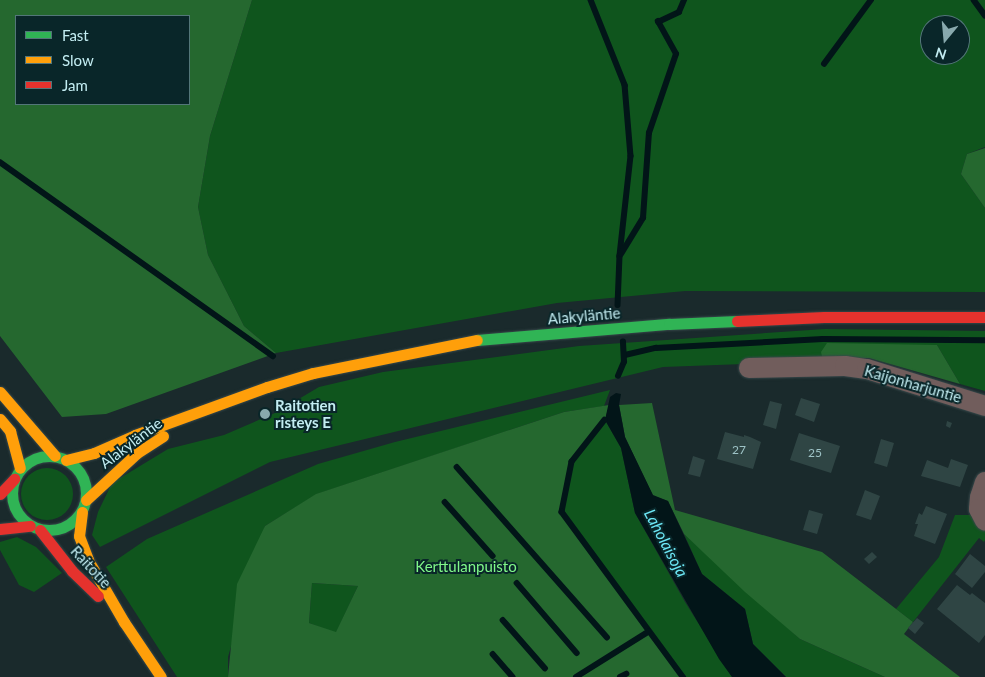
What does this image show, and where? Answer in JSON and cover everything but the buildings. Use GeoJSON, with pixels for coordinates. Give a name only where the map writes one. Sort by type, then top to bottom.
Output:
{"type":"FeatureCollection","features":[{"type":"Feature","properties":{"kind":"main road","name":"Alakyläntie"},"geometry":{"type":"LineString","coordinates":[[61,458],[94,453],[267,387],[313,373],[378,358],[483,339],[669,324],[824,317],[985,317]]}},
{"type":"Feature","properties":{"kind":"main road"},"geometry":{"type":"LineString","coordinates":[[0,392],[61,458],[76,467],[83,477],[86,488],[86,500],[82,512],[64,528],[52,531],[35,528],[0,528]]}},
{"type":"Feature","properties":{"kind":"main road","name":"Alakyläntie"},"geometry":{"type":"LineString","coordinates":[[86,500],[137,453],[197,414]]}},
{"type":"Feature","properties":{"kind":"main road"},"geometry":{"type":"LineString","coordinates":[[0,419],[10,432],[20,468]]}},
{"type":"Feature","properties":{"kind":"main road"},"geometry":{"type":"LineString","coordinates":[[0,494],[14,479],[20,468],[36,458],[61,458]]}},
{"type":"Feature","properties":{"kind":"main road"},"geometry":{"type":"LineString","coordinates":[[14,479],[11,493],[13,506],[20,518],[35,528]]}},
{"type":"Feature","properties":{"kind":"main road","name":"Raitotie"},"geometry":{"type":"LineString","coordinates":[[82,512],[79,536],[81,546],[124,622],[161,677]]}},
{"type":"Feature","properties":{"kind":"main road","name":"Raitotie"},"geometry":{"type":"LineString","coordinates":[[35,528],[72,571],[124,622]]}},
{"type":"Feature","properties":{"kind":"street","name":"Kaijonharjuntie"},"geometry":{"type":"LineString","coordinates":[[750,368],[845,366],[867,369],[985,406]]}},
{"type":"Feature","properties":{"kind":"street"},"geometry":{"type":"LineString","coordinates":[[985,482],[980,497],[979,509],[985,521]]}},
{"type":"Feature","properties":{"kind":"green space"},"geometry":{"type":"Polygon","coordinates":[[[0,0],[252,0],[210,136],[198,207],[208,255],[244,326],[276,353],[106,414],[62,417],[0,336],[0,0]]]}},
{"type":"Feature","properties":{"kind":"green space"},"geometry":{"type":"Polygon","coordinates":[[[252,0],[985,0],[985,147],[967,154],[961,174],[985,208],[985,292],[685,291],[557,303],[276,353],[244,326],[208,255],[198,207],[210,136],[252,0]]]}},
{"type":"Feature","properties":{"kind":"green space"},"geometry":{"type":"Polygon","coordinates":[[[985,148],[985,208],[961,174],[967,154],[985,148]]]}},
{"type":"Feature","properties":{"kind":"green space"},"geometry":{"type":"Polygon","coordinates":[[[825,329],[985,331],[985,391],[960,384],[937,345],[823,361],[663,367],[270,462],[100,547],[92,535],[98,512],[112,483],[168,449],[224,435],[275,413],[319,387],[383,372],[579,346],[825,329]]]}},
{"type":"Feature","properties":{"kind":"green space"},"geometry":{"type":"Polygon","coordinates":[[[827,343],[937,345],[960,384],[869,358],[823,361],[821,352],[827,343]]]}},
{"type":"Feature","properties":{"kind":"green space"},"geometry":{"type":"Polygon","coordinates":[[[610,390],[604,406],[564,412],[317,494],[265,526],[228,657],[228,677],[177,677],[106,567],[147,539],[318,464],[395,442],[610,390]]]}},
{"type":"Feature","properties":{"kind":"green space"},"geometry":{"type":"Polygon","coordinates":[[[652,403],[675,510],[822,552],[913,622],[904,634],[960,677],[885,677],[800,639],[745,592],[684,534],[668,501],[653,496],[625,437],[619,405],[652,403]]]}},
{"type":"Feature","properties":{"kind":"green space","name":"Kerttulanpuisto"},"geometry":{"type":"Polygon","coordinates":[[[609,405],[605,420],[572,462],[562,512],[683,677],[228,677],[237,584],[265,526],[316,494],[564,412],[609,405]],[[312,583],[309,623],[336,632],[358,586],[312,583]]]}},
{"type":"Feature","properties":{"kind":"green space"},"geometry":{"type":"Polygon","coordinates":[[[605,420],[621,448],[635,513],[685,602],[732,677],[683,677],[562,512],[572,462],[605,420]]]}},
{"type":"Feature","properties":{"kind":"green space"},"geometry":{"type":"Polygon","coordinates":[[[47,468],[57,470],[65,476],[71,484],[73,494],[71,504],[65,512],[57,518],[47,520],[37,518],[29,512],[23,504],[21,494],[23,484],[29,476],[37,470],[47,468]]]}},
{"type":"Feature","properties":{"kind":"green space"},"geometry":{"type":"Polygon","coordinates":[[[955,515],[974,515],[985,530],[985,540],[984,542],[979,538],[913,622],[896,609],[939,557],[955,515]]]}},
{"type":"Feature","properties":{"kind":"green space"},"geometry":{"type":"Polygon","coordinates":[[[684,534],[800,639],[885,677],[786,677],[753,644],[745,609],[702,574],[684,534]]]}},
{"type":"Feature","properties":{"kind":"green space"},"geometry":{"type":"Polygon","coordinates":[[[17,537],[36,547],[62,573],[34,592],[19,585],[0,550],[0,542],[17,537]]]}},
{"type":"Feature","properties":{"kind":"green space"},"geometry":{"type":"Polygon","coordinates":[[[312,583],[358,586],[336,633],[309,623],[312,583]]]}},
{"type":"Feature","properties":{"kind":"water","name":"Laholaisoja"},"geometry":{"type":"Polygon","coordinates":[[[616,393],[621,394],[619,405],[625,437],[653,495],[668,501],[702,574],[745,609],[753,644],[786,677],[732,677],[719,659],[635,513],[621,448],[605,420],[610,397],[616,393]]]}},
{"type":"Feature","properties":{"kind":"waterway"},"geometry":{"type":"LineString","coordinates":[[591,0],[625,85],[631,156],[620,256],[618,305]]}},
{"type":"Feature","properties":{"kind":"waterway"},"geometry":{"type":"LineString","coordinates":[[621,254],[643,218],[649,133],[676,54],[658,22],[679,12],[684,0]]}},
{"type":"Feature","properties":{"kind":"waterway"},"geometry":{"type":"LineString","coordinates":[[824,64],[871,0]]}},
{"type":"Feature","properties":{"kind":"waterway"},"geometry":{"type":"LineString","coordinates":[[974,0],[985,15]]}},
{"type":"Feature","properties":{"kind":"waterway"},"geometry":{"type":"LineString","coordinates":[[0,162],[273,356]]}},
{"type":"Feature","properties":{"kind":"waterway"},"geometry":{"type":"LineString","coordinates":[[625,355],[656,348],[823,339],[985,340]]}},
{"type":"Feature","properties":{"kind":"waterway"},"geometry":{"type":"LineString","coordinates":[[618,376],[624,362],[623,342]]}},
{"type":"Feature","properties":{"kind":"waterway"},"geometry":{"type":"LineString","coordinates":[[605,420],[572,462],[562,512],[683,677]]}},
{"type":"Feature","properties":{"kind":"waterway"},"geometry":{"type":"LineString","coordinates":[[457,467],[607,637]]}},
{"type":"Feature","properties":{"kind":"waterway"},"geometry":{"type":"LineString","coordinates":[[445,502],[493,556]]}},
{"type":"Feature","properties":{"kind":"waterway"},"geometry":{"type":"LineString","coordinates":[[517,583],[577,653]]}},
{"type":"Feature","properties":{"kind":"waterway"},"geometry":{"type":"LineString","coordinates":[[503,620],[545,668]]}},
{"type":"Feature","properties":{"kind":"waterway"},"geometry":{"type":"LineString","coordinates":[[576,677],[648,632]]}},
{"type":"Feature","properties":{"kind":"waterway"},"geometry":{"type":"LineString","coordinates":[[493,654],[513,677]]}},
{"type":"Feature","properties":{"kind":"waterway"},"geometry":{"type":"LineString","coordinates":[[620,677],[626,674]]}},
{"type":"Feature","properties":{"kind":"traffic: fast"},"geometry":{"type":"LineString","coordinates":[[477,340],[669,324],[737,321]]}},
{"type":"Feature","properties":{"kind":"traffic: fast"},"geometry":{"type":"LineString","coordinates":[[42,456],[56,456],[70,462],[80,472],[86,486],[86,493],[84,507],[70,524],[56,530],[42,530],[28,524],[18,514],[12,500],[12,486],[18,472],[28,462],[42,456]]}},
{"type":"Feature","properties":{"kind":"traffic: slow"},"geometry":{"type":"LineString","coordinates":[[66,460],[94,453],[135,435],[267,387],[313,373],[477,340]]}},
{"type":"Feature","properties":{"kind":"traffic: slow"},"geometry":{"type":"LineString","coordinates":[[0,392],[55,456]]}},
{"type":"Feature","properties":{"kind":"traffic: slow"},"geometry":{"type":"LineString","coordinates":[[0,419],[10,431],[20,468]]}},
{"type":"Feature","properties":{"kind":"traffic: slow"},"geometry":{"type":"LineString","coordinates":[[86,500],[137,453],[163,436]]}},
{"type":"Feature","properties":{"kind":"traffic: slow"},"geometry":{"type":"LineString","coordinates":[[82,512],[79,536],[88,560],[124,622],[161,677]]}},
{"type":"Feature","properties":{"kind":"traffic: jam"},"geometry":{"type":"LineString","coordinates":[[737,321],[824,317],[985,317]]}},
{"type":"Feature","properties":{"kind":"traffic: jam"},"geometry":{"type":"LineString","coordinates":[[0,494],[14,479]]}},
{"type":"Feature","properties":{"kind":"traffic: jam"},"geometry":{"type":"LineString","coordinates":[[0,529],[30,526]]}},
{"type":"Feature","properties":{"kind":"traffic: jam"},"geometry":{"type":"LineString","coordinates":[[40,530],[72,571],[98,596]]}},
{"type":"Feature","properties":{"kind":"place","name":"Raitotien risteys E"},"geometry":{"type":"Point","coordinates":[265,414]}}]}
